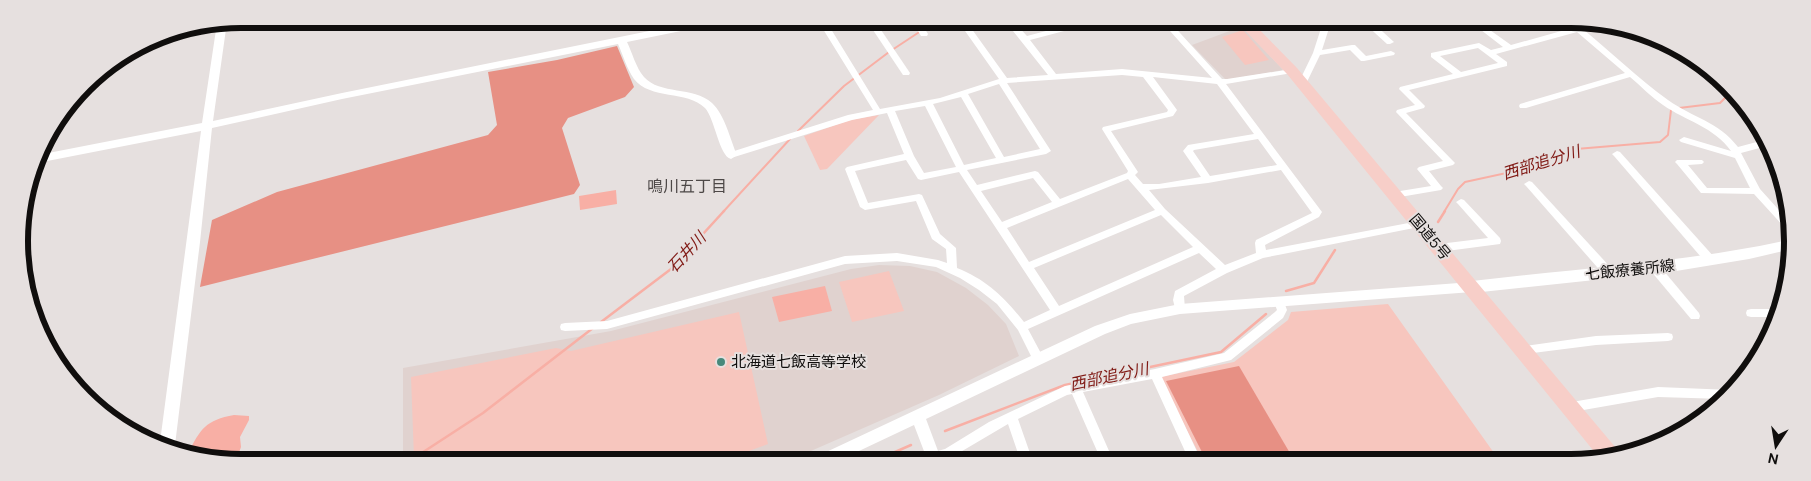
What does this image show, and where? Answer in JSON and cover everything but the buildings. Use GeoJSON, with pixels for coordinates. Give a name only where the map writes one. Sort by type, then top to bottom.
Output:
{"type":"FeatureCollection","features":[{"type":"Feature","properties":{"kind":"highway","name":"国道5号"},"geometry":{"type":"LineString","coordinates":[[1250,28],[1297,78],[1607,450]]}},
{"type":"Feature","properties":{"kind":"main road","name":"七飯療養所線"},"geometry":{"type":"LineString","coordinates":[[1472,287],[1711,261],[1784,246]]}},
{"type":"Feature","properties":{"kind":"street"},"geometry":{"type":"LineString","coordinates":[[168,440],[221,28]]}},
{"type":"Feature","properties":{"kind":"street"},"geometry":{"type":"LineString","coordinates":[[45,158],[207,126],[342,96],[681,28]]}},
{"type":"Feature","properties":{"kind":"street"},"geometry":{"type":"LineString","coordinates":[[827,28],[878,112]]}},
{"type":"Feature","properties":{"kind":"street"},"geometry":{"type":"LineString","coordinates":[[876,28],[906,73]]}},
{"type":"Feature","properties":{"kind":"street"},"geometry":{"type":"LineString","coordinates":[[920,28],[924,34]]}},
{"type":"Feature","properties":{"kind":"street"},"geometry":{"type":"LineString","coordinates":[[890,110],[921,177],[1046,151],[1003,81],[967,28]]}},
{"type":"Feature","properties":{"kind":"street"},"geometry":{"type":"LineString","coordinates":[[1015,28],[1054,77]]}},
{"type":"Feature","properties":{"kind":"street"},"geometry":{"type":"LineString","coordinates":[[1025,39],[1068,28]]}},
{"type":"Feature","properties":{"kind":"street"},"geometry":{"type":"LineString","coordinates":[[1171,28],[1220,82],[1317,212],[1316,215],[1260,243],[1261,255]]}},
{"type":"Feature","properties":{"kind":"street"},"geometry":{"type":"LineString","coordinates":[[622,40],[639,78],[644,82],[659,90],[690,95],[709,105],[731,155],[844,119],[928,102],[1003,81],[1122,72],[1220,82],[1297,78],[1316,53],[1325,28]]}},
{"type":"Feature","properties":{"kind":"street"},"geometry":{"type":"LineString","coordinates":[[1374,28],[1390,42]]}},
{"type":"Feature","properties":{"kind":"street"},"geometry":{"type":"LineString","coordinates":[[1484,28],[1509,47]]}},
{"type":"Feature","properties":{"kind":"street"},"geometry":{"type":"LineString","coordinates":[[1489,53],[1583,28]]}},
{"type":"Feature","properties":{"kind":"street"},"geometry":{"type":"LineString","coordinates":[[1578,29],[1671,107],[1716,130],[1727,138],[1756,191],[1782,220]]}},
{"type":"Feature","properties":{"kind":"street"},"geometry":{"type":"LineString","coordinates":[[1394,195],[1438,188],[1422,169],[1450,163],[1400,112],[1421,106],[1403,89],[1460,76],[1504,64],[1479,45],[1434,55],[1460,76]]}},
{"type":"Feature","properties":{"kind":"street"},"geometry":{"type":"LineString","coordinates":[[1316,53],[1352,47],[1364,59],[1391,53]]}},
{"type":"Feature","properties":{"kind":"street"},"geometry":{"type":"LineString","coordinates":[[1000,227],[1130,175],[1133,172],[1106,129],[1170,114],[1174,110],[1145,73]]}},
{"type":"Feature","properties":{"kind":"street"},"geometry":{"type":"LineString","coordinates":[[1523,106],[1630,74]]}},
{"type":"Feature","properties":{"kind":"street"},"geometry":{"type":"LineString","coordinates":[[963,93],[1001,160]]}},
{"type":"Feature","properties":{"kind":"street"},"geometry":{"type":"LineString","coordinates":[[928,102],[961,168],[1057,311]]}},
{"type":"Feature","properties":{"kind":"street"},"geometry":{"type":"LineString","coordinates":[[1208,180],[1188,151],[1191,147],[1261,136]]}},
{"type":"Feature","properties":{"kind":"street"},"geometry":{"type":"LineString","coordinates":[[1684,140],[1737,154],[1761,145]]}},
{"type":"Feature","properties":{"kind":"street"},"geometry":{"type":"LineString","coordinates":[[1617,154],[1711,261]]}},
{"type":"Feature","properties":{"kind":"street"},"geometry":{"type":"LineString","coordinates":[[910,156],[850,169],[865,207],[919,197],[936,236],[951,248],[952,269]]}},
{"type":"Feature","properties":{"kind":"street"},"geometry":{"type":"LineString","coordinates":[[1699,162],[1680,162],[1704,191],[1756,191]]}},
{"type":"Feature","properties":{"kind":"street"},"geometry":{"type":"LineString","coordinates":[[1140,187],[1208,180],[1283,167]]}},
{"type":"Feature","properties":{"kind":"street"},"geometry":{"type":"LineString","coordinates":[[974,189],[1035,174],[1059,204]]}},
{"type":"Feature","properties":{"kind":"street"},"geometry":{"type":"LineString","coordinates":[[1130,175],[1162,211],[1223,270]]}},
{"type":"Feature","properties":{"kind":"street"},"geometry":{"type":"LineString","coordinates":[[1529,184],[1608,272]]}},
{"type":"Feature","properties":{"kind":"street"},"geometry":{"type":"LineString","coordinates":[[1439,248],[1496,241],[1461,202]]}},
{"type":"Feature","properties":{"kind":"street"},"geometry":{"type":"LineString","coordinates":[[1027,267],[1162,211]]}},
{"type":"Feature","properties":{"kind":"street"},"geometry":{"type":"LineString","coordinates":[[1180,310],[1179,294],[1223,270],[1261,255],[1419,224]]}},
{"type":"Feature","properties":{"kind":"street"},"geometry":{"type":"LineString","coordinates":[[1022,327],[1200,248]]}},
{"type":"Feature","properties":{"kind":"street"},"geometry":{"type":"LineString","coordinates":[[565,327],[607,325],[845,260],[897,256],[952,269],[983,287],[1001,301],[1022,327],[1038,359]]}},
{"type":"Feature","properties":{"kind":"street"},"geometry":{"type":"LineString","coordinates":[[1654,267],[1695,316]]}},
{"type":"Feature","properties":{"kind":"street"},"geometry":{"type":"LineString","coordinates":[[838,454],[1100,330],[1130,320],[1180,310],[1472,287]]}},
{"type":"Feature","properties":{"kind":"street"},"geometry":{"type":"LineString","coordinates":[[943,454],[1010,417],[1065,391],[1155,374],[1227,357],[1280,315],[1282,310],[1279,302]]}},
{"type":"Feature","properties":{"kind":"street"},"geometry":{"type":"LineString","coordinates":[[1751,313],[1770,313]]}},
{"type":"Feature","properties":{"kind":"street"},"geometry":{"type":"LineString","coordinates":[[1525,350],[1635,337],[1668,337]]}},
{"type":"Feature","properties":{"kind":"street"},"geometry":{"type":"LineString","coordinates":[[1155,374],[1192,454]]}},
{"type":"Feature","properties":{"kind":"street"},"geometry":{"type":"LineString","coordinates":[[1075,388],[1104,454]]}},
{"type":"Feature","properties":{"kind":"street"},"geometry":{"type":"LineString","coordinates":[[1572,407],[1658,392],[1718,394]]}},
{"type":"Feature","properties":{"kind":"street"},"geometry":{"type":"LineString","coordinates":[[918,417],[932,454]]}},
{"type":"Feature","properties":{"kind":"street"},"geometry":{"type":"LineString","coordinates":[[1010,417],[1024,454]]}},
{"type":"Feature","properties":{"kind":"shaded area"},"geometry":{"type":"Polygon","coordinates":[[[1238,28],[1245,28],[1283,70],[1226,80],[1192,45],[1238,28]]]}},
{"type":"Feature","properties":{"kind":"shaded area"},"geometry":{"type":"Polygon","coordinates":[[[1243,30],[1269,60],[1245,65],[1222,37],[1243,30]]]}},
{"type":"Feature","properties":{"kind":"shaded area"},"geometry":{"type":"Polygon","coordinates":[[[617,46],[634,87],[625,97],[568,118],[562,128],[580,185],[574,194],[200,287],[212,220],[277,192],[488,135],[497,125],[488,72],[557,60],[617,46]]]}},
{"type":"Feature","properties":{"kind":"shaded area"},"geometry":{"type":"Polygon","coordinates":[[[879,115],[827,169],[820,170],[804,136],[850,120],[879,115]]]}},
{"type":"Feature","properties":{"kind":"shaded area"},"geometry":{"type":"Polygon","coordinates":[[[616,190],[617,204],[580,210],[579,196],[616,190]]]}},
{"type":"Feature","properties":{"kind":"shaded area","name":"北海道七飯高等学校"},"geometry":{"type":"Polygon","coordinates":[[[879,265],[910,266],[937,272],[966,288],[988,305],[1006,324],[1019,356],[939,395],[804,454],[403,454],[403,368],[611,331],[851,269],[879,265]]]}},
{"type":"Feature","properties":{"kind":"shaded area"},"geometry":{"type":"Polygon","coordinates":[[[889,271],[904,311],[852,322],[839,282],[889,271]]]}},
{"type":"Feature","properties":{"kind":"shaded area"},"geometry":{"type":"Polygon","coordinates":[[[825,286],[832,311],[779,322],[772,297],[825,286]]]}},
{"type":"Feature","properties":{"kind":"shaded area"},"geometry":{"type":"Polygon","coordinates":[[[1388,304],[1495,454],[1199,454],[1160,377],[1234,362],[1288,320],[1291,312],[1388,304]]]}},
{"type":"Feature","properties":{"kind":"shaded area"},"geometry":{"type":"Polygon","coordinates":[[[739,312],[768,444],[741,454],[414,454],[411,377],[556,348],[571,351],[739,312]]]}},
{"type":"Feature","properties":{"kind":"shaded area"},"geometry":{"type":"Polygon","coordinates":[[[1239,366],[1290,454],[1203,454],[1166,381],[1239,366]]]}},
{"type":"Feature","properties":{"kind":"shaded area"},"geometry":{"type":"Polygon","coordinates":[[[234,415],[249,416],[249,420],[240,437],[241,447],[238,454],[191,447],[205,427],[224,417],[234,415]]]}},
{"type":"Feature","properties":{"kind":"waterway","name":"石井川"},"geometry":{"type":"LineString","coordinates":[[798,131],[844,86],[889,52],[925,28]]}},
{"type":"Feature","properties":{"kind":"waterway","name":"西部追分川"},"geometry":{"type":"LineString","coordinates":[[1679,108],[1720,103],[1727,96]]}},
{"type":"Feature","properties":{"kind":"waterway","name":"西部追分川"},"geometry":{"type":"LineString","coordinates":[[1444,212],[1458,189],[1465,182],[1529,168],[1576,149],[1660,142],[1668,135],[1671,110]]}},
{"type":"Feature","properties":{"kind":"waterway","name":"石井川"},"geometry":{"type":"LineString","coordinates":[[723,212],[790,139]]}},
{"type":"Feature","properties":{"kind":"waterway","name":"石井川"},"geometry":{"type":"LineString","coordinates":[[601,322],[671,269],[724,211]]}},
{"type":"Feature","properties":{"kind":"waterway","name":"西部追分川"},"geometry":{"type":"LineString","coordinates":[[1438,222],[1445,211]]}},
{"type":"Feature","properties":{"kind":"waterway","name":"西部追分川"},"geometry":{"type":"LineString","coordinates":[[1286,291],[1314,283],[1335,250]]}},
{"type":"Feature","properties":{"kind":"waterway","name":"西部追分川"},"geometry":{"type":"LineString","coordinates":[[945,431],[1065,385],[1221,352],[1266,314]]}},
{"type":"Feature","properties":{"kind":"waterway","name":"石井川"},"geometry":{"type":"LineString","coordinates":[[420,454],[483,413],[593,328]]}},
{"type":"Feature","properties":{"kind":"waterway","name":"西部追分川"},"geometry":{"type":"LineString","coordinates":[[890,454],[911,445]]}},
{"type":"Feature","properties":{"kind":"place","name":"北海道七飯高等学校"},"geometry":{"type":"Point","coordinates":[721,362]}},
{"type":"Feature","properties":{"kind":"district","name":"鳴川五丁目"},"geometry":{"type":"Point","coordinates":[687,186]}}]}
